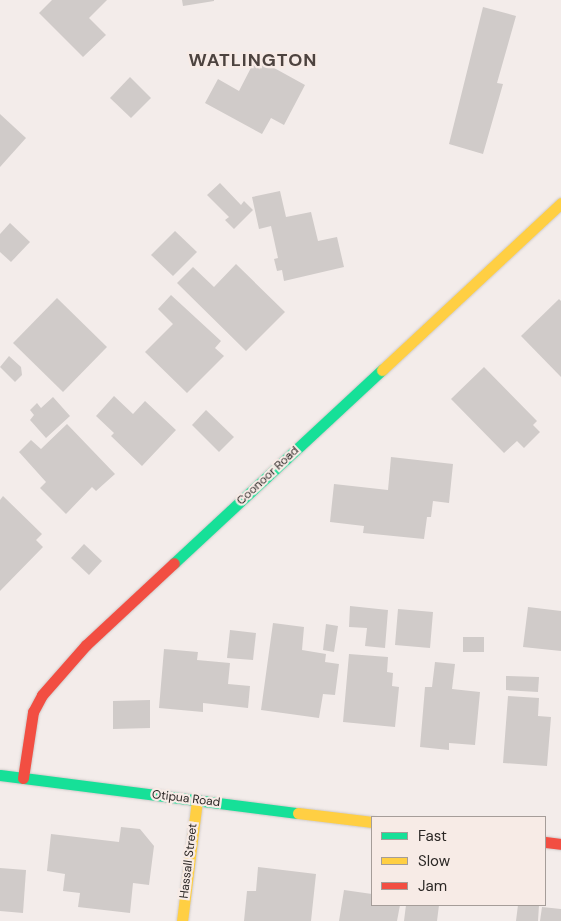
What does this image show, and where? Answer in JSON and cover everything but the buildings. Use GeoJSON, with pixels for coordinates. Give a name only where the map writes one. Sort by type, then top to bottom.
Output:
{"type":"FeatureCollection","features":[{"type":"Feature","properties":{"kind":"street","name":"Coonoor Road"},"geometry":{"type":"LineString","coordinates":[[23,778],[33,712],[42,694],[80,652],[561,203]]}},
{"type":"Feature","properties":{"kind":"street","name":"Otipua Road"},"geometry":{"type":"LineString","coordinates":[[0,775],[371,822]]}},
{"type":"Feature","properties":{"kind":"street","name":"Hassall Street"},"geometry":{"type":"LineString","coordinates":[[182,921],[197,801]]}},
{"type":"Feature","properties":{"kind":"street"},"geometry":{"type":"LineString","coordinates":[[546,842],[561,844]]}},
{"type":"Feature","properties":{"kind":"traffic: fast"},"geometry":{"type":"LineString","coordinates":[[174,563],[382,370]]}},
{"type":"Feature","properties":{"kind":"traffic: fast"},"geometry":{"type":"LineString","coordinates":[[0,775],[298,813]]}},
{"type":"Feature","properties":{"kind":"traffic: slow"},"geometry":{"type":"LineString","coordinates":[[382,370],[561,203]]}},
{"type":"Feature","properties":{"kind":"traffic: slow"},"geometry":{"type":"LineString","coordinates":[[182,921],[197,801]]}},
{"type":"Feature","properties":{"kind":"traffic: slow"},"geometry":{"type":"LineString","coordinates":[[298,813],[371,822]]}},
{"type":"Feature","properties":{"kind":"traffic: jam"},"geometry":{"type":"LineString","coordinates":[[23,778],[33,712],[42,695],[86,645],[174,563]]}},
{"type":"Feature","properties":{"kind":"traffic: jam"},"geometry":{"type":"LineString","coordinates":[[546,842],[561,844]]}},
{"type":"Feature","properties":{"kind":"district","name":"WATLINGTON"},"geometry":{"type":"Point","coordinates":[253,60]}}]}
